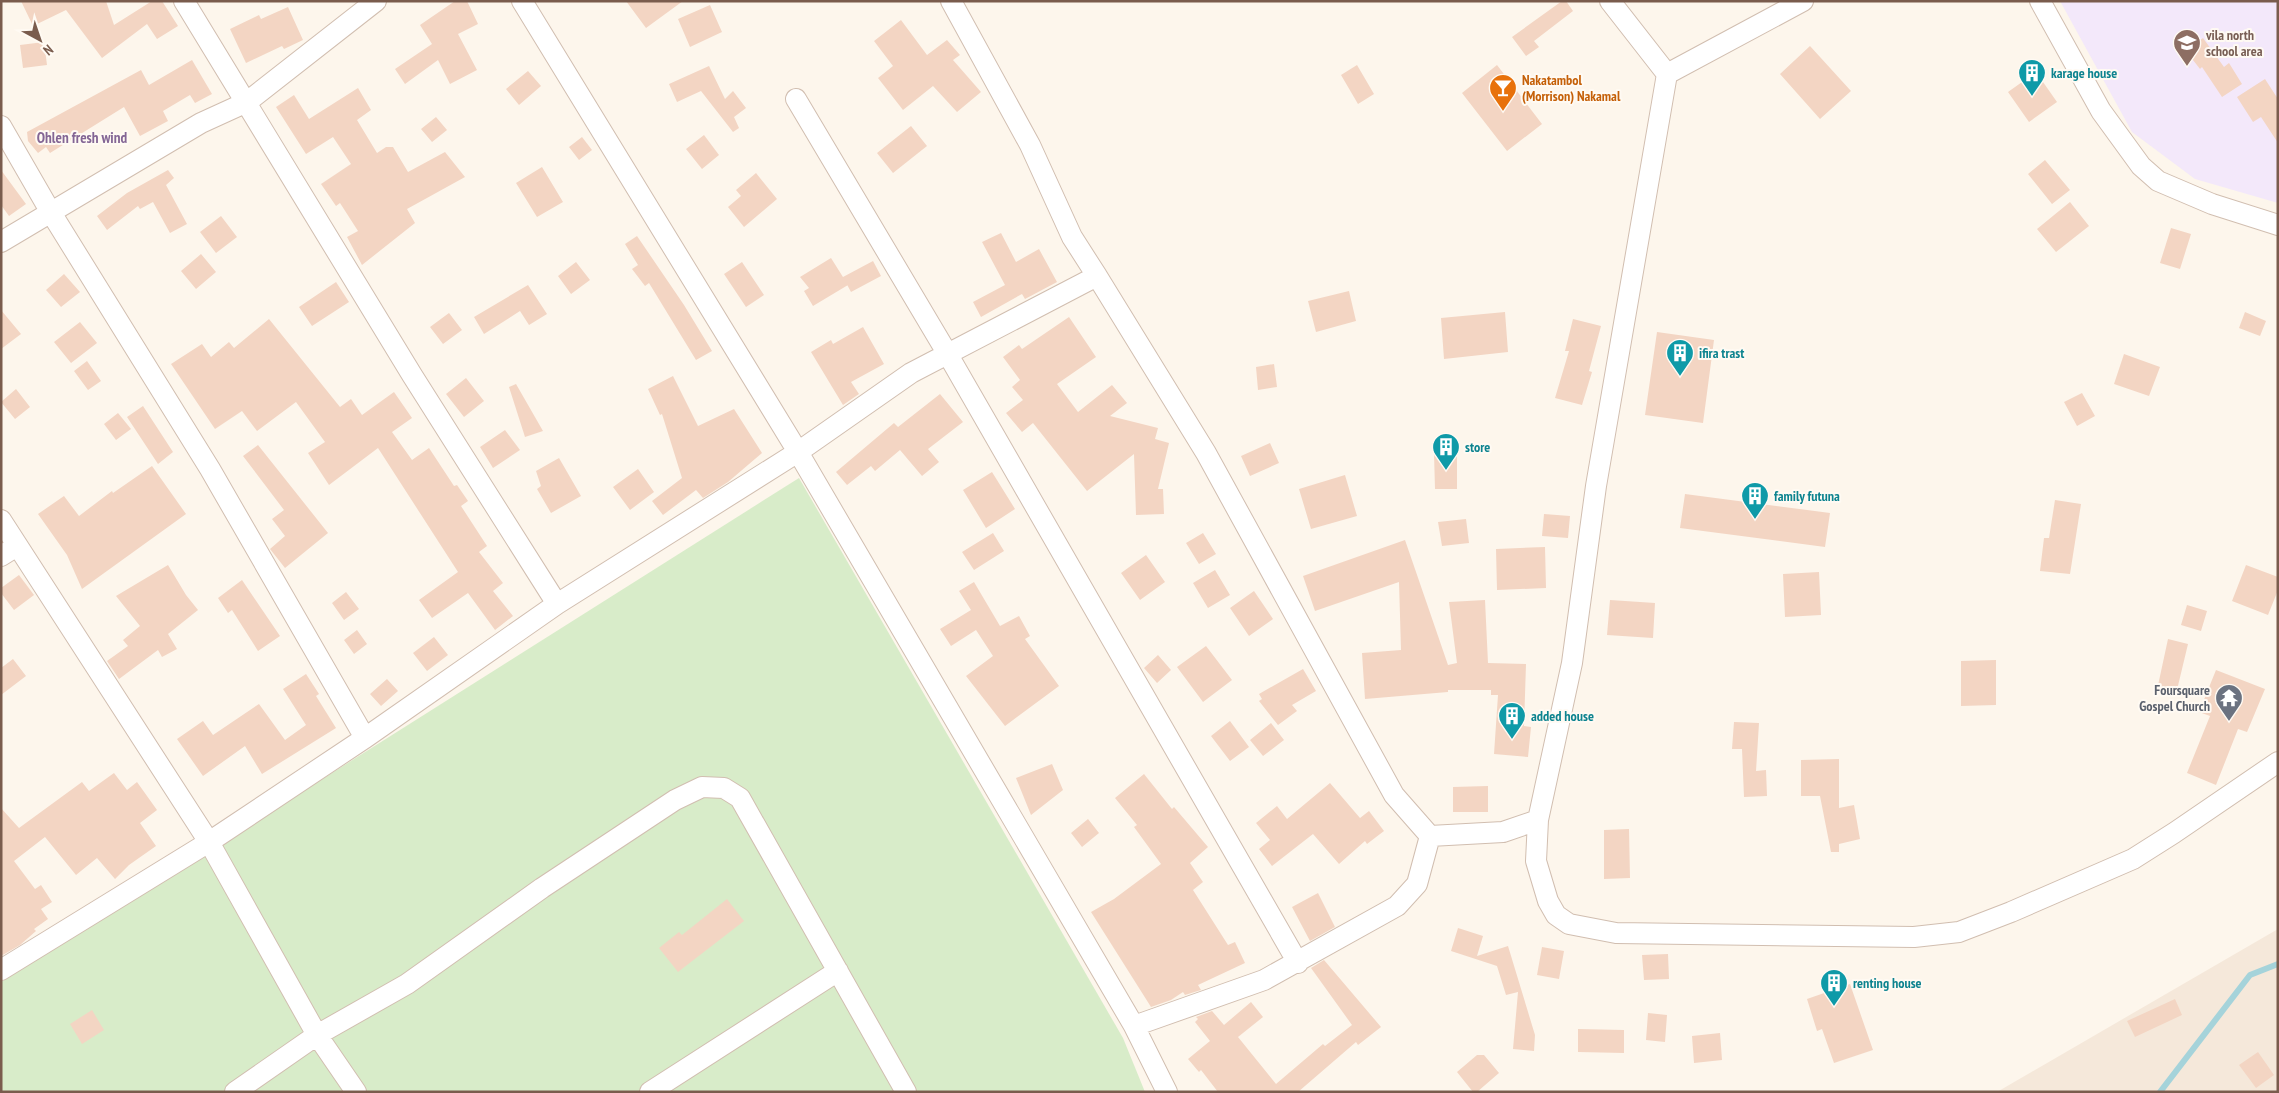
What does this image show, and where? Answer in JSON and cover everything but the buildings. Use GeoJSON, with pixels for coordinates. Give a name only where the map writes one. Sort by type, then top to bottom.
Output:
{"type":"FeatureCollection","features":[{"type":"Feature","properties":{"kind":"street"},"geometry":{"type":"LineString","coordinates":[[184,1],[248,102],[412,374],[557,604]]}},
{"type":"Feature","properties":{"kind":"street"},"geometry":{"type":"LineString","coordinates":[[1,242],[50,211],[201,123],[248,102],[376,1]]}},
{"type":"Feature","properties":{"kind":"street"},"geometry":{"type":"LineString","coordinates":[[522,1],[798,452],[1134,1026],[1167,1092]]}},
{"type":"Feature","properties":{"kind":"street"},"geometry":{"type":"LineString","coordinates":[[951,1],[1030,145],[1072,236],[1206,453],[1394,795],[1430,836]]}},
{"type":"Feature","properties":{"kind":"street"},"geometry":{"type":"LineString","coordinates":[[1610,1],[1667,74],[1596,486],[1572,663],[1538,820],[1536,861],[1548,901],[1556,915],[1570,924],[1616,933],[1914,937],[1959,932],[2011,912],[2133,859],[2278,762]]}},
{"type":"Feature","properties":{"kind":"street"},"geometry":{"type":"LineString","coordinates":[[1667,74],[1803,1]]}},
{"type":"Feature","properties":{"kind":"street"},"geometry":{"type":"LineString","coordinates":[[2040,1],[2101,111],[2141,166],[2158,182],[2212,204],[2278,225]]}},
{"type":"Feature","properties":{"kind":"street"},"geometry":{"type":"LineString","coordinates":[[796,98],[947,353],[1298,963]]}},
{"type":"Feature","properties":{"kind":"street"},"geometry":{"type":"LineString","coordinates":[[1,126],[50,211],[210,468],[365,738]]}},
{"type":"Feature","properties":{"kind":"street"},"geometry":{"type":"LineString","coordinates":[[1,970],[209,842],[365,738],[557,604],[798,452],[911,373],[1097,276]]}},
{"type":"Feature","properties":{"kind":"street"},"geometry":{"type":"LineString","coordinates":[[1,520],[9,551],[209,842],[317,1035],[356,1092]]}},
{"type":"Feature","properties":{"kind":"street"},"geometry":{"type":"LineString","coordinates":[[235,1092],[317,1035],[408,984],[542,888],[675,800],[702,787],[724,788],[740,798],[906,1092]]}},
{"type":"Feature","properties":{"kind":"street"},"geometry":{"type":"LineString","coordinates":[[1430,836],[1503,832],[1538,820]]}},
{"type":"Feature","properties":{"kind":"street"},"geometry":{"type":"LineString","coordinates":[[1134,1026],[1264,980],[1298,963],[1397,906],[1417,884],[1430,836]]}},
{"type":"Feature","properties":{"kind":"street"},"geometry":{"type":"LineString","coordinates":[[650,1092],[838,971]]}},
{"type":"Feature","properties":{"kind":"shaded area","name":"vila north school area"},"geometry":{"type":"Polygon","coordinates":[[[2060,1],[2278,1],[2278,203],[2195,179],[2132,132],[2060,1]]]}},
{"type":"Feature","properties":{"kind":"shaded area"},"geometry":{"type":"Polygon","coordinates":[[[2278,929],[2278,1092],[1997,1092],[2278,929]]]}},
{"type":"Feature","properties":{"kind":"green space"},"geometry":{"type":"Polygon","coordinates":[[[799,478],[1123,1038],[1145,1092],[1,1092],[1,982],[799,478]]]}},
{"type":"Feature","properties":{"kind":"waterway"},"geometry":{"type":"LineString","coordinates":[[2160,1092],[2250,975],[2278,964]]}},
{"type":"Feature","properties":{"kind":"place","name":"vila north school area"},"geometry":{"type":"Point","coordinates":[2187,67]}},
{"type":"Feature","properties":{"kind":"place","name":"karage house"},"geometry":{"type":"Point","coordinates":[2032,97]}},
{"type":"Feature","properties":{"kind":"place","name":"Nakatambol (Morrison) Nakamal"},"geometry":{"type":"Point","coordinates":[1503,112]}},
{"type":"Feature","properties":{"kind":"place","name":"ifira trast"},"geometry":{"type":"Point","coordinates":[1680,377]}},
{"type":"Feature","properties":{"kind":"place","name":"store"},"geometry":{"type":"Point","coordinates":[1446,471]}},
{"type":"Feature","properties":{"kind":"place","name":"family futuna"},"geometry":{"type":"Point","coordinates":[1755,520]}},
{"type":"Feature","properties":{"kind":"place","name":"Foursquare Gospel Church"},"geometry":{"type":"Point","coordinates":[2229,722]}},
{"type":"Feature","properties":{"kind":"place","name":"added house"},"geometry":{"type":"Point","coordinates":[1512,740]}},
{"type":"Feature","properties":{"kind":"place","name":"renting house"},"geometry":{"type":"Point","coordinates":[1834,1007]}},
{"type":"Feature","properties":{"kind":"district","name":"Ohlen fresh wind"},"geometry":{"type":"Point","coordinates":[82,138]}}]}
